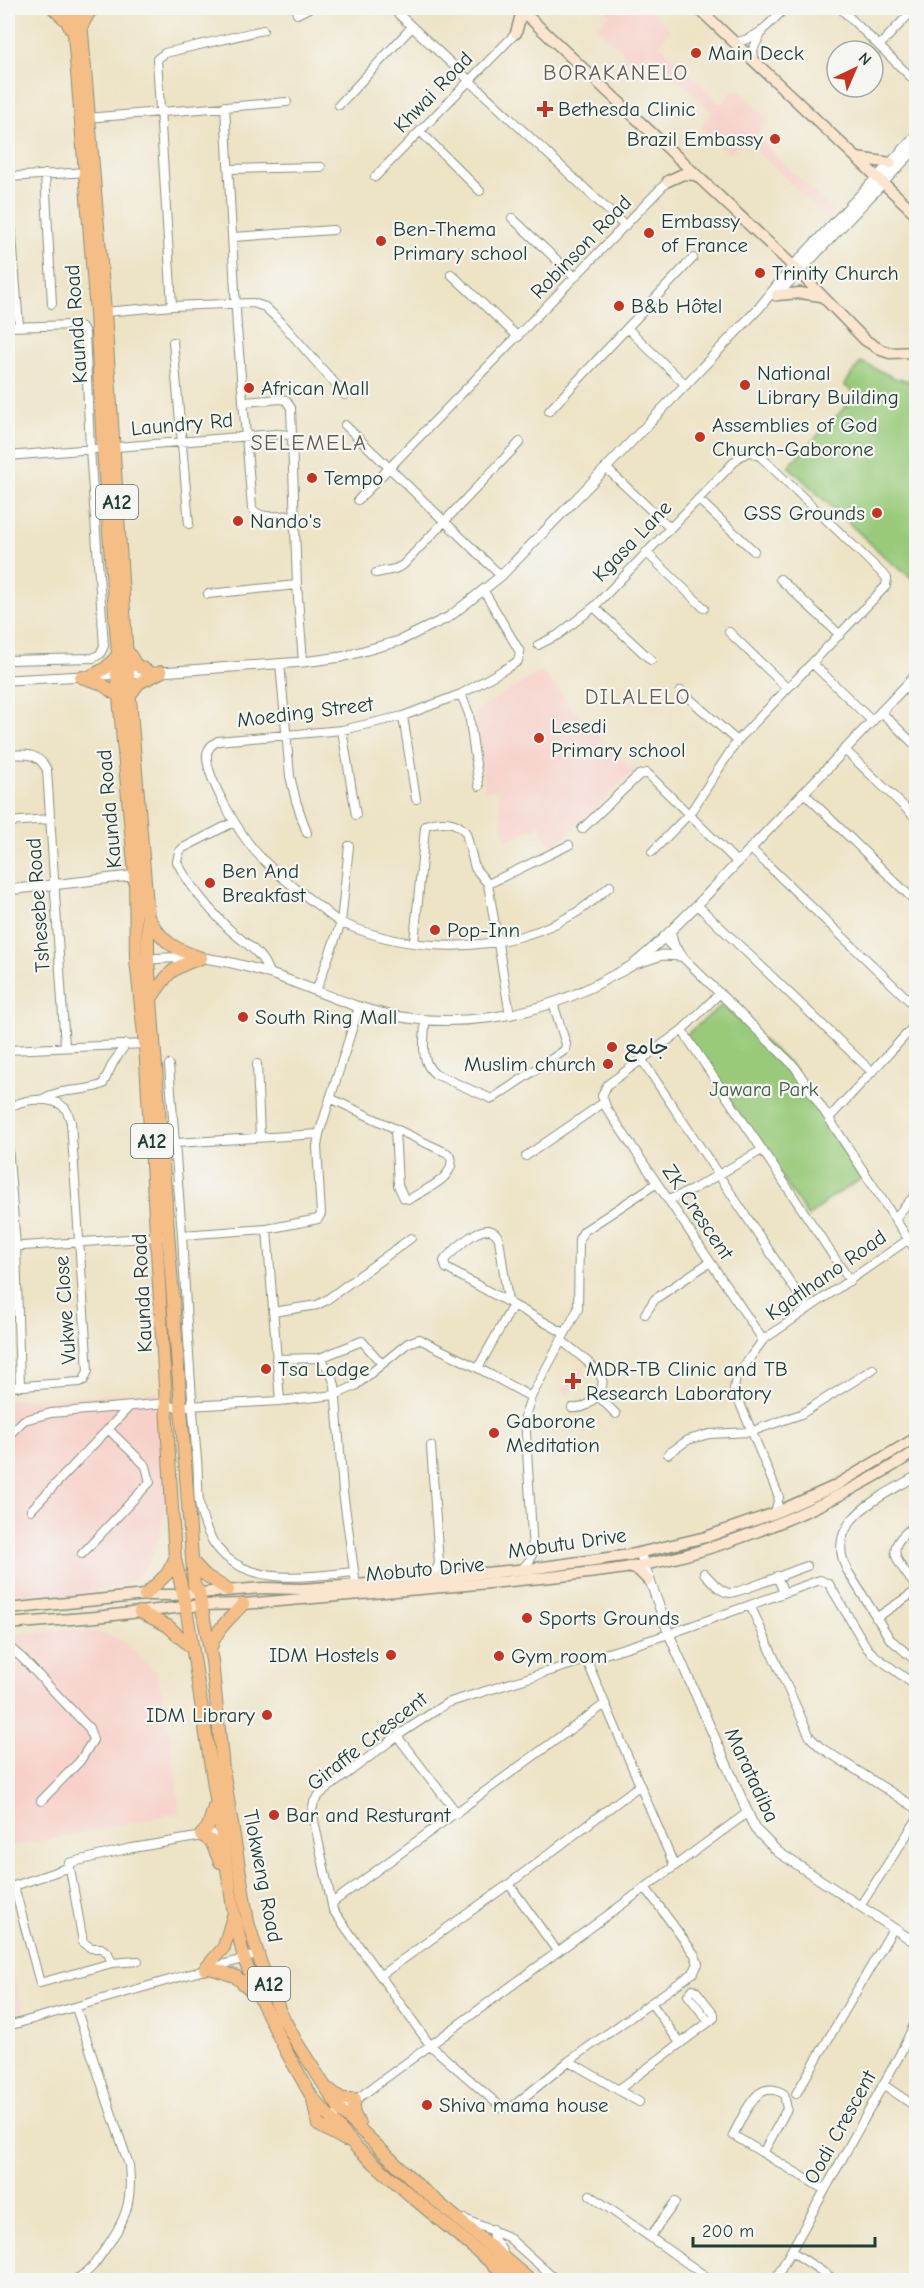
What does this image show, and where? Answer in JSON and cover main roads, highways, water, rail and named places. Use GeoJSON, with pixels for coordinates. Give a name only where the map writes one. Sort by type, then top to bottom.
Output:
{"type":"FeatureCollection","features":[{"type":"Feature","properties":{"kind":"main road"},"geometry":{"type":"LineString","coordinates":[[53,8],[77,30],[90,11],[96,8]]}},
{"type":"Feature","properties":{"kind":"main road","name":"Kaunda Road"},"geometry":{"type":"LineString","coordinates":[[69,8],[77,30]]}},
{"type":"Feature","properties":{"kind":"main road","name":"Kaunda Road"},"geometry":{"type":"LineString","coordinates":[[80,8],[77,30],[105,312],[102,448]]}},
{"type":"Feature","properties":{"kind":"main road"},"geometry":{"type":"LineString","coordinates":[[698,8],[916,214]]}},
{"type":"Feature","properties":{"kind":"main road"},"geometry":{"type":"LineString","coordinates":[[520,9],[516,33],[525,28],[538,26]]}},
{"type":"Feature","properties":{"kind":"main road"},"geometry":{"type":"LineString","coordinates":[[520,9],[796,270],[857,333],[873,346],[890,353],[916,352]]}},
{"type":"Feature","properties":{"kind":"main road"},"geometry":{"type":"LineString","coordinates":[[676,157],[668,182],[682,174],[696,176]]}},
{"type":"Feature","properties":{"kind":"main road"},"geometry":{"type":"LineString","coordinates":[[857,158],[891,163]]}},
{"type":"Feature","properties":{"kind":"main road","name":"Kaunda Road"},"geometry":{"type":"LineString","coordinates":[[90,171],[102,448],[123,653],[122,674],[139,875],[145,1044],[194,1585],[199,1592]]}},
{"type":"Feature","properties":{"kind":"main road"},"geometry":{"type":"LineString","coordinates":[[777,295],[800,293],[821,296]]}},
{"type":"Feature","properties":{"kind":"main road"},"geometry":{"type":"LineString","coordinates":[[123,653],[136,665],[155,672],[124,695],[86,677],[106,668],[123,653]]}},
{"type":"Feature","properties":{"kind":"main road","name":"Kaunda Road"},"geometry":{"type":"LineString","coordinates":[[139,875],[148,918],[142,960],[152,997]]}},
{"type":"Feature","properties":{"kind":"main road"},"geometry":{"type":"LineString","coordinates":[[148,918],[157,932],[172,947],[201,958],[178,966],[169,972],[152,997]]}},
{"type":"Feature","properties":{"kind":"main road","name":"A12"},"geometry":{"type":"LineString","coordinates":[[152,997],[163,1237]]}},
{"type":"Feature","properties":{"kind":"main road","name":"Kaunda Road"},"geometry":{"type":"LineString","coordinates":[[177,1406],[175,1559],[186,1607]]}},
{"type":"Feature","properties":{"kind":"main road","name":"Mobutu Drive"},"geometry":{"type":"LineString","coordinates":[[8,1609],[145,1595],[356,1585],[521,1570],[640,1553],[706,1537],[776,1513],[843,1481],[916,1438]]}},
{"type":"Feature","properties":{"kind":"main road","name":"Mobuto Drive"},"geometry":{"type":"LineString","coordinates":[[201,1605],[243,1604],[530,1579],[660,1561],[710,1547],[785,1520],[839,1496],[916,1451]]}},
{"type":"Feature","properties":{"kind":"main road"},"geometry":{"type":"LineString","coordinates":[[145,1595],[167,1574],[175,1559]]}},
{"type":"Feature","properties":{"kind":"main road"},"geometry":{"type":"LineString","coordinates":[[629,1567],[638,1570],[648,1580],[652,1570],[660,1561]]}},
{"type":"Feature","properties":{"kind":"main road"},"geometry":{"type":"LineString","coordinates":[[192,1562],[205,1575],[228,1590]]}},
{"type":"Feature","properties":{"kind":"main road","name":"Tlokweng Road"},"geometry":{"type":"LineString","coordinates":[[199,1592],[212,1661],[224,1768],[227,1831],[225,1866],[244,1959],[259,1996],[312,2097],[371,2142],[528,2279]]}},
{"type":"Feature","properties":{"kind":"main road"},"geometry":{"type":"LineString","coordinates":[[212,1661],[210,1652],[217,1631],[243,1604]]}},
{"type":"Feature","properties":{"kind":"main road"},"geometry":{"type":"LineString","coordinates":[[8,1624],[201,1605]]}},
{"type":"Feature","properties":{"kind":"main road","name":"Tlokweng Road"},"geometry":{"type":"LineString","coordinates":[[186,1607],[216,1803],[227,1831],[257,1955],[281,2014],[336,2115],[357,2147],[411,2196],[512,2280]]}},
{"type":"Feature","properties":{"kind":"main road"},"geometry":{"type":"LineString","coordinates":[[140,1612],[168,1626],[191,1647]]}},
{"type":"Feature","properties":{"kind":"main road"},"geometry":{"type":"LineString","coordinates":[[216,1803],[207,1827],[201,1835],[211,1841],[221,1865],[225,1866]]}},
{"type":"Feature","properties":{"kind":"main road"},"geometry":{"type":"LineString","coordinates":[[234,1914],[224,1947],[208,1969],[236,1976],[259,1996]]}},
{"type":"Feature","properties":{"kind":"main road"},"geometry":{"type":"LineString","coordinates":[[316,2075],[338,2097],[355,2099],[352,2108],[355,2117],[371,2142]]}},
{"type":"Feature","properties":{"kind":"main road"},"geometry":{"type":"LineString","coordinates":[[312,2097],[318,2125],[357,2147]]}},
{"type":"Feature","properties":{"kind":"place","name":"Main Deck"},"geometry":{"type":"Point","coordinates":[696,53]}},
{"type":"Feature","properties":{"kind":"place","name":"Bethesda Clinic"},"geometry":{"type":"Point","coordinates":[545,109]}},
{"type":"Feature","properties":{"kind":"place","name":"Brazil Embassy"},"geometry":{"type":"Point","coordinates":[775,139]}},
{"type":"Feature","properties":{"kind":"place","name":"Embassy of France"},"geometry":{"type":"Point","coordinates":[649,233]}},
{"type":"Feature","properties":{"kind":"place","name":"Ben-Thema Primary school"},"geometry":{"type":"Point","coordinates":[381,241]}},
{"type":"Feature","properties":{"kind":"place","name":"Trinity Church"},"geometry":{"type":"Point","coordinates":[760,273]}},
{"type":"Feature","properties":{"kind":"place","name":"B&b Hôtel"},"geometry":{"type":"Point","coordinates":[619,306]}},
{"type":"Feature","properties":{"kind":"place","name":"National Library Building"},"geometry":{"type":"Point","coordinates":[745,385]}},
{"type":"Feature","properties":{"kind":"place","name":"African Mall"},"geometry":{"type":"Point","coordinates":[249,388]}},
{"type":"Feature","properties":{"kind":"place","name":"Assemblies of God Church-Gaborone"},"geometry":{"type":"Point","coordinates":[700,437]}},
{"type":"Feature","properties":{"kind":"place","name":"Tempo"},"geometry":{"type":"Point","coordinates":[312,478]}},
{"type":"Feature","properties":{"kind":"place","name":"GSS Grounds"},"geometry":{"type":"Point","coordinates":[877,513]}},
{"type":"Feature","properties":{"kind":"place","name":"Nando's"},"geometry":{"type":"Point","coordinates":[238,521]}},
{"type":"Feature","properties":{"kind":"place","name":"Lesedi Primary school"},"geometry":{"type":"Point","coordinates":[539,738]}},
{"type":"Feature","properties":{"kind":"place","name":"Ben And Breakfast"},"geometry":{"type":"Point","coordinates":[210,883]}},
{"type":"Feature","properties":{"kind":"place","name":"Pop-Inn"},"geometry":{"type":"Point","coordinates":[435,930]}},
{"type":"Feature","properties":{"kind":"place","name":"South Ring Mall"},"geometry":{"type":"Point","coordinates":[243,1017]}},
{"type":"Feature","properties":{"kind":"place","name":"جامع"},"geometry":{"type":"Point","coordinates":[612,1047]}},
{"type":"Feature","properties":{"kind":"place","name":"Muslim church"},"geometry":{"type":"Point","coordinates":[608,1064]}},
{"type":"Feature","properties":{"kind":"place","name":"Tsa Lodge"},"geometry":{"type":"Point","coordinates":[266,1369]}},
{"type":"Feature","properties":{"kind":"place","name":"MDR-TB Clinic and TB Research Laboratory"},"geometry":{"type":"Point","coordinates":[573,1381]}},
{"type":"Feature","properties":{"kind":"place","name":"Gaborone Meditation"},"geometry":{"type":"Point","coordinates":[494,1433]}},
{"type":"Feature","properties":{"kind":"place","name":"Sports Grounds"},"geometry":{"type":"Point","coordinates":[527,1618]}},
{"type":"Feature","properties":{"kind":"place","name":"IDM Hostels"},"geometry":{"type":"Point","coordinates":[391,1655]}},
{"type":"Feature","properties":{"kind":"place","name":"Gym room"},"geometry":{"type":"Point","coordinates":[499,1656]}},
{"type":"Feature","properties":{"kind":"place","name":"IDM Library"},"geometry":{"type":"Point","coordinates":[267,1715]}},
{"type":"Feature","properties":{"kind":"place","name":"Bar and Resturant"},"geometry":{"type":"Point","coordinates":[274,1815]}},
{"type":"Feature","properties":{"kind":"place","name":"Shiva mama house"},"geometry":{"type":"Point","coordinates":[427,2105]}},
{"type":"Feature","properties":{"kind":"district","name":"BORAKANELO"},"geometry":{"type":"Point","coordinates":[616,73]}},
{"type":"Feature","properties":{"kind":"district","name":"SELEMELA"},"geometry":{"type":"Point","coordinates":[309,443]}},
{"type":"Feature","properties":{"kind":"district","name":"DILALELO"},"geometry":{"type":"Point","coordinates":[638,697]}},
{"type":"Feature","properties":{"kind":"park label","name":"Jawara Park"},"geometry":{"type":"Point","coordinates":[764,1089]}}]}
